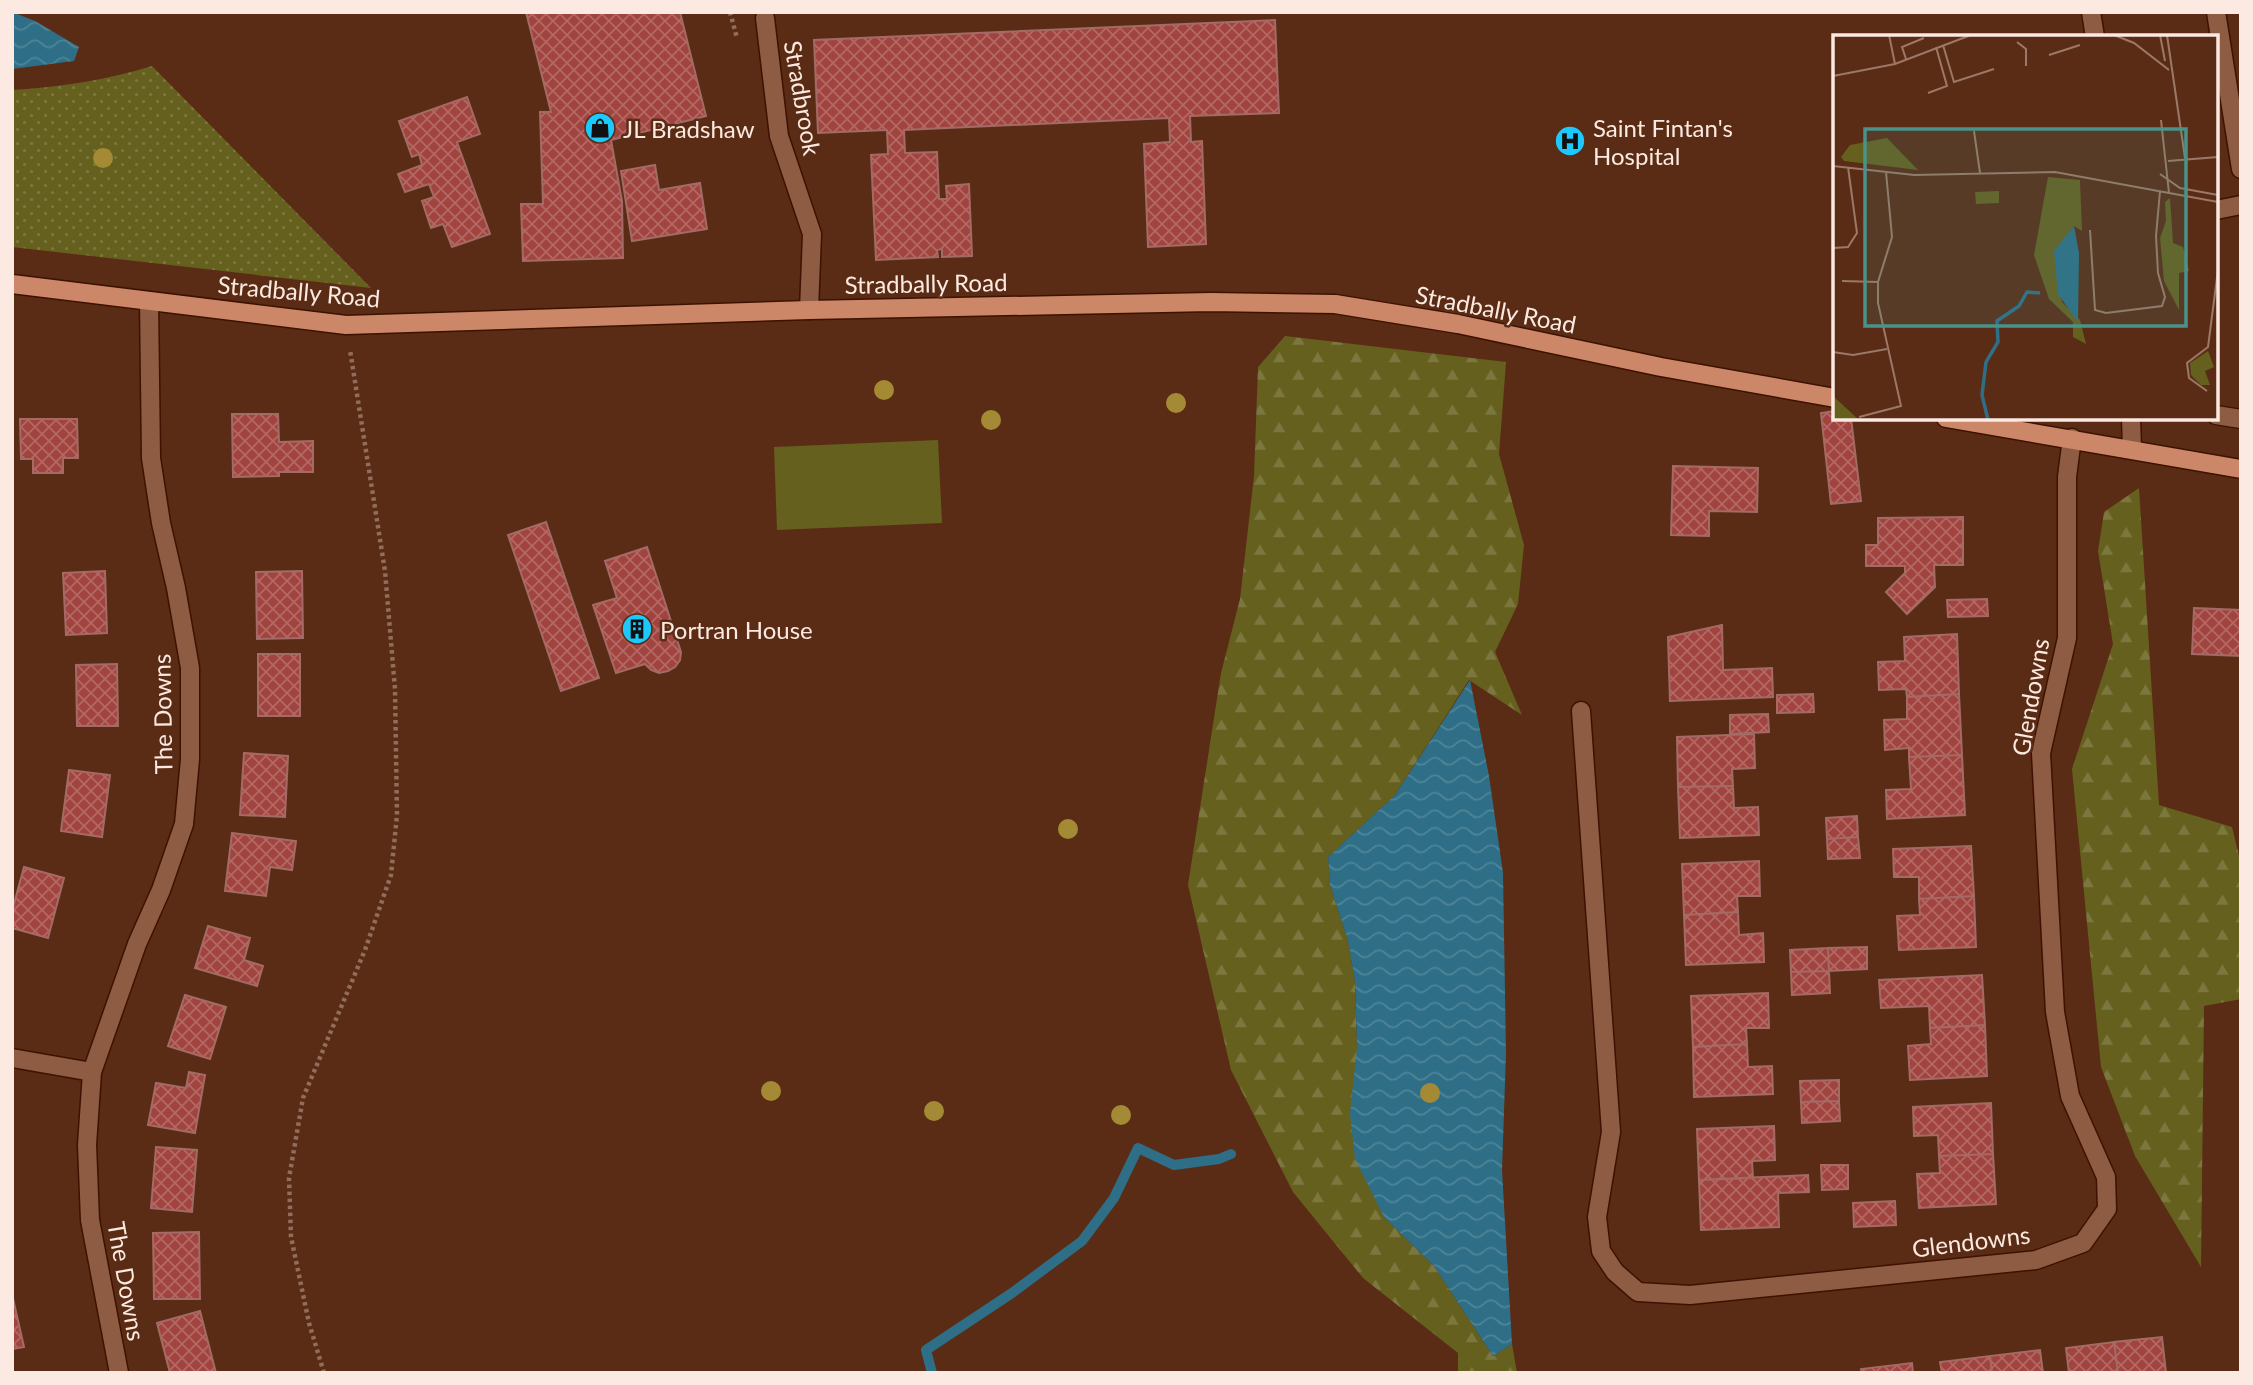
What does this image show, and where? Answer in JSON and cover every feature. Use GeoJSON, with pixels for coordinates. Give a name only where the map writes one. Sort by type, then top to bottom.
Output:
{"type":"FeatureCollection","features":[{"type":"Feature","properties":{"kind":"main road","name":"Stradbally Road"},"geometry":{"type":"LineString","coordinates":[[12,284],[346,325],[809,310],[1211,302],[1335,304],[1458,324],[1661,367],[1833,398]]}},
{"type":"Feature","properties":{"kind":"main road"},"geometry":{"type":"LineString","coordinates":[[1960,420],[2241,469]]}},
{"type":"Feature","properties":{"kind":"street"},"geometry":{"type":"LineString","coordinates":[[2091,12],[2095,35]]}},
{"type":"Feature","properties":{"kind":"street"},"geometry":{"type":"LineString","coordinates":[[2216,12],[2241,169]]}},
{"type":"Feature","properties":{"kind":"street","name":"Stradbrook"},"geometry":{"type":"LineString","coordinates":[[765,18],[779,136],[812,234],[809,310]]}},
{"type":"Feature","properties":{"kind":"street"},"geometry":{"type":"LineString","coordinates":[[2218,210],[2241,205]]}},
{"type":"Feature","properties":{"kind":"street","name":"The Downs"},"geometry":{"type":"LineString","coordinates":[[119,1373],[90,1220],[87,1145],[92,1072],[137,944],[161,890],[184,824],[190,759],[190,668],[151,458],[149,301]]}},
{"type":"Feature","properties":{"kind":"street"},"geometry":{"type":"LineString","coordinates":[[2218,415],[2241,419]]}},
{"type":"Feature","properties":{"kind":"street"},"geometry":{"type":"LineString","coordinates":[[2132,420],[2132,449]]}},
{"type":"Feature","properties":{"kind":"street","name":"Glendowns"},"geometry":{"type":"LineString","coordinates":[[1581,710],[1611,1132],[1597,1217],[1601,1251],[1615,1272],[1638,1292],[1690,1295],[2036,1260],[2082,1243],[2107,1209],[2106,1177],[2070,1096],[2055,1012],[2041,753],[2067,638],[2067,477],[2072,438]]}},
{"type":"Feature","properties":{"kind":"street"},"geometry":{"type":"LineString","coordinates":[[12,1058],[92,1072]]}},
{"type":"Feature","properties":{"kind":"path"},"geometry":{"type":"LineString","coordinates":[[324,1373],[309,1323],[291,1237],[289,1178],[303,1098],[365,950],[391,875],[397,815],[395,690],[385,570],[346,325]]}},
{"type":"Feature","properties":{"kind":"green space"},"geometry":{"type":"Polygon","coordinates":[[[152,66],[371,288],[12,247],[12,90],[83,82],[152,66]]]}},
{"type":"Feature","properties":{"kind":"green space"},"geometry":{"type":"Polygon","coordinates":[[[1285,336],[1506,362],[1499,454],[1524,545],[1518,604],[1495,652],[1522,715],[1469,680],[1395,795],[1328,857],[1330,885],[1348,941],[1355,982],[1357,1048],[1384,1217],[1434,1266],[1493,1356],[1512,1344],[1517,1373],[1458,1373],[1458,1353],[1363,1278],[1293,1192],[1231,1070],[1188,885],[1221,673],[1240,599],[1254,476],[1258,367],[1285,336]]]}},
{"type":"Feature","properties":{"kind":"green space"},"geometry":{"type":"Polygon","coordinates":[[[938,440],[942,523],[777,530],[774,447],[938,440]]]}},
{"type":"Feature","properties":{"kind":"green space"},"geometry":{"type":"Polygon","coordinates":[[[2139,488],[2159,805],[2232,827],[2241,864],[2241,999],[2204,1006],[2201,1267],[2135,1156],[2101,1067],[2072,769],[2113,644],[2098,551],[2104,512],[2139,488]]]}},
{"type":"Feature","properties":{"kind":"water"},"geometry":{"type":"Polygon","coordinates":[[[12,12],[35,21],[79,47],[74,61],[12,69],[12,12]]]}},
{"type":"Feature","properties":{"kind":"water"},"geometry":{"type":"Polygon","coordinates":[[[1470,680],[1489,776],[1503,873],[1506,1053],[1502,1170],[1512,1344],[1493,1356],[1434,1266],[1384,1217],[1355,1159],[1350,1114],[1357,1048],[1355,982],[1348,941],[1330,885],[1328,857],[1395,795],[1470,680]]]}},
{"type":"Feature","properties":{"kind":"building","name":"JL Bradshaw"},"geometry":{"type":"Polygon","coordinates":[[[526,12],[680,12],[706,116],[611,140],[622,201],[623,258],[523,261],[521,204],[543,204],[540,112],[551,112],[526,12]]]}},
{"type":"Feature","properties":{"kind":"building"},"geometry":{"type":"Polygon","coordinates":[[[1275,20],[1279,113],[1190,116],[1191,142],[1202,141],[1206,244],[1148,247],[1144,144],[1170,142],[1169,118],[904,130],[905,153],[937,152],[939,199],[947,199],[946,186],[969,184],[972,256],[942,257],[942,249],[937,250],[938,257],[876,260],[871,155],[888,154],[887,130],[818,133],[814,40],[1275,20]]]}},
{"type":"Feature","properties":{"kind":"building"},"geometry":{"type":"Polygon","coordinates":[[[467,97],[480,134],[457,142],[490,234],[452,247],[443,224],[431,228],[422,201],[434,197],[429,184],[405,192],[398,174],[422,165],[419,154],[412,157],[399,121],[467,97]]]}},
{"type":"Feature","properties":{"kind":"building"},"geometry":{"type":"Polygon","coordinates":[[[655,165],[659,190],[700,183],[707,229],[632,241],[621,171],[655,165]]]}},
{"type":"Feature","properties":{"kind":"building"},"geometry":{"type":"Polygon","coordinates":[[[1833,411],[1833,420],[1851,420],[1861,501],[1831,504],[1821,413],[1833,411]]]}},
{"type":"Feature","properties":{"kind":"building"},"geometry":{"type":"Polygon","coordinates":[[[232,414],[278,414],[279,442],[313,441],[313,472],[279,472],[279,476],[233,477],[232,414]]]}},
{"type":"Feature","properties":{"kind":"building"},"geometry":{"type":"Polygon","coordinates":[[[20,419],[77,419],[78,458],[63,458],[63,473],[33,473],[33,459],[21,459],[20,419]]]}},
{"type":"Feature","properties":{"kind":"building"},"geometry":{"type":"Polygon","coordinates":[[[1673,466],[1758,468],[1757,512],[1709,511],[1709,536],[1671,535],[1673,466]]]}},
{"type":"Feature","properties":{"kind":"building"},"geometry":{"type":"Polygon","coordinates":[[[1963,517],[1963,565],[1934,565],[1935,587],[1907,614],[1886,592],[1905,573],[1905,566],[1866,566],[1866,545],[1878,545],[1878,518],[1963,517]]]}},
{"type":"Feature","properties":{"kind":"building"},"geometry":{"type":"Polygon","coordinates":[[[546,522],[599,678],[561,691],[508,535],[546,522]]]}},
{"type":"Feature","properties":{"kind":"building","name":"Portran House"},"geometry":{"type":"Polygon","coordinates":[[[647,547],[681,652],[680,660],[675,667],[659,673],[645,664],[616,673],[593,605],[617,598],[605,561],[647,547]]]}},
{"type":"Feature","properties":{"kind":"building"},"geometry":{"type":"Polygon","coordinates":[[[105,571],[107,633],[66,635],[63,573],[105,571]]]}},
{"type":"Feature","properties":{"kind":"building"},"geometry":{"type":"Polygon","coordinates":[[[302,571],[303,638],[257,639],[256,572],[302,571]]]}},
{"type":"Feature","properties":{"kind":"building"},"geometry":{"type":"Polygon","coordinates":[[[1987,599],[1988,616],[1948,617],[1947,600],[1987,599]]]}},
{"type":"Feature","properties":{"kind":"building"},"geometry":{"type":"Polygon","coordinates":[[[2194,608],[2241,610],[2241,656],[2192,654],[2194,608]]]}},
{"type":"Feature","properties":{"kind":"building"},"geometry":{"type":"Polygon","coordinates":[[[1722,625],[1723,670],[1772,668],[1773,697],[1670,701],[1668,637],[1722,625]]]}},
{"type":"Feature","properties":{"kind":"building"},"geometry":{"type":"Polygon","coordinates":[[[1957,634],[1959,694],[1907,697],[1906,689],[1879,690],[1878,662],[1905,661],[1904,637],[1957,634]]]}},
{"type":"Feature","properties":{"kind":"building"},"geometry":{"type":"Polygon","coordinates":[[[258,654],[300,654],[300,716],[258,716],[258,654]]]}},
{"type":"Feature","properties":{"kind":"building"},"geometry":{"type":"Polygon","coordinates":[[[117,664],[118,726],[77,726],[76,665],[117,664]]]}},
{"type":"Feature","properties":{"kind":"building"},"geometry":{"type":"Polygon","coordinates":[[[1813,694],[1814,712],[1777,713],[1777,695],[1813,694]]]}},
{"type":"Feature","properties":{"kind":"building"},"geometry":{"type":"Polygon","coordinates":[[[1959,694],[1962,755],[1909,757],[1909,748],[1885,750],[1884,720],[1907,719],[1907,697],[1959,694]]]}},
{"type":"Feature","properties":{"kind":"building"},"geometry":{"type":"Polygon","coordinates":[[[1768,714],[1769,732],[1730,734],[1730,715],[1768,714]]]}},
{"type":"Feature","properties":{"kind":"building"},"geometry":{"type":"Polygon","coordinates":[[[1754,734],[1755,768],[1732,769],[1733,786],[1678,787],[1677,737],[1754,734]]]}},
{"type":"Feature","properties":{"kind":"building"},"geometry":{"type":"Polygon","coordinates":[[[244,753],[288,756],[285,817],[240,815],[244,753]]]}},
{"type":"Feature","properties":{"kind":"building"},"geometry":{"type":"Polygon","coordinates":[[[1962,755],[1965,815],[1887,819],[1886,790],[1911,789],[1909,757],[1962,755]]]}},
{"type":"Feature","properties":{"kind":"building"},"geometry":{"type":"Polygon","coordinates":[[[69,770],[110,775],[102,837],[61,831],[69,770]]]}},
{"type":"Feature","properties":{"kind":"building"},"geometry":{"type":"Polygon","coordinates":[[[1733,786],[1734,808],[1758,807],[1759,835],[1680,838],[1678,787],[1733,786]]]}},
{"type":"Feature","properties":{"kind":"building"},"geometry":{"type":"Polygon","coordinates":[[[1857,816],[1858,837],[1827,839],[1826,818],[1857,816]]]}},
{"type":"Feature","properties":{"kind":"building"},"geometry":{"type":"Polygon","coordinates":[[[232,833],[296,841],[292,870],[270,867],[266,896],[225,891],[232,833]]]}},
{"type":"Feature","properties":{"kind":"building"},"geometry":{"type":"Polygon","coordinates":[[[1858,837],[1860,858],[1828,859],[1827,839],[1858,837]]]}},
{"type":"Feature","properties":{"kind":"building"},"geometry":{"type":"Polygon","coordinates":[[[1971,846],[1974,896],[1919,899],[1919,877],[1894,877],[1893,849],[1971,846]]]}},
{"type":"Feature","properties":{"kind":"building"},"geometry":{"type":"Polygon","coordinates":[[[1759,861],[1760,896],[1737,896],[1738,912],[1684,915],[1682,864],[1759,861]]]}},
{"type":"Feature","properties":{"kind":"building"},"geometry":{"type":"Polygon","coordinates":[[[24,867],[64,878],[48,938],[12,928],[12,911],[24,867]]]}},
{"type":"Feature","properties":{"kind":"building"},"geometry":{"type":"Polygon","coordinates":[[[1974,896],[1976,947],[1899,950],[1897,916],[1920,915],[1919,899],[1974,896]]]}},
{"type":"Feature","properties":{"kind":"building"},"geometry":{"type":"Polygon","coordinates":[[[1738,912],[1739,935],[1763,933],[1764,962],[1686,965],[1684,915],[1738,912]]]}},
{"type":"Feature","properties":{"kind":"building"},"geometry":{"type":"Polygon","coordinates":[[[208,926],[250,938],[244,960],[263,966],[257,986],[195,968],[208,926]]]}},
{"type":"Feature","properties":{"kind":"building"},"geometry":{"type":"Polygon","coordinates":[[[1867,947],[1867,969],[1829,971],[1828,948],[1867,947]]]}},
{"type":"Feature","properties":{"kind":"building"},"geometry":{"type":"Polygon","coordinates":[[[1828,948],[1829,971],[1791,972],[1790,950],[1828,948]]]}},
{"type":"Feature","properties":{"kind":"building"},"geometry":{"type":"Polygon","coordinates":[[[1829,971],[1830,993],[1792,995],[1791,972],[1829,971]]]}},
{"type":"Feature","properties":{"kind":"building"},"geometry":{"type":"Polygon","coordinates":[[[1982,975],[1985,1025],[1930,1028],[1929,1006],[1881,1008],[1879,980],[1982,975]]]}},
{"type":"Feature","properties":{"kind":"building"},"geometry":{"type":"Polygon","coordinates":[[[1768,993],[1769,1028],[1746,1028],[1747,1044],[1693,1047],[1691,996],[1768,993]]]}},
{"type":"Feature","properties":{"kind":"building"},"geometry":{"type":"Polygon","coordinates":[[[185,995],[226,1007],[210,1059],[168,1046],[185,995]]]}},
{"type":"Feature","properties":{"kind":"building"},"geometry":{"type":"Polygon","coordinates":[[[1985,1025],[1987,1076],[1910,1080],[1908,1046],[1931,1044],[1930,1028],[1985,1025]]]}},
{"type":"Feature","properties":{"kind":"building"},"geometry":{"type":"Polygon","coordinates":[[[1747,1044],[1748,1067],[1772,1066],[1773,1094],[1694,1097],[1693,1047],[1747,1044]]]}},
{"type":"Feature","properties":{"kind":"building"},"geometry":{"type":"Polygon","coordinates":[[[189,1072],[205,1075],[195,1133],[148,1125],[156,1083],[186,1088],[189,1072]]]}},
{"type":"Feature","properties":{"kind":"building"},"geometry":{"type":"Polygon","coordinates":[[[1839,1080],[1839,1101],[1801,1102],[1800,1081],[1839,1080]]]}},
{"type":"Feature","properties":{"kind":"building"},"geometry":{"type":"Polygon","coordinates":[[[1839,1101],[1840,1121],[1802,1123],[1801,1102],[1839,1101]]]}},
{"type":"Feature","properties":{"kind":"building"},"geometry":{"type":"Polygon","coordinates":[[[1991,1103],[1993,1154],[1939,1156],[1938,1135],[1914,1136],[1913,1107],[1991,1103]]]}},
{"type":"Feature","properties":{"kind":"building"},"geometry":{"type":"Polygon","coordinates":[[[1774,1126],[1775,1160],[1752,1161],[1753,1178],[1699,1180],[1697,1129],[1774,1126]]]}},
{"type":"Feature","properties":{"kind":"building"},"geometry":{"type":"Polygon","coordinates":[[[156,1147],[197,1150],[192,1212],[151,1208],[156,1147]]]}},
{"type":"Feature","properties":{"kind":"building"},"geometry":{"type":"Polygon","coordinates":[[[1993,1154],[1996,1204],[1919,1208],[1917,1174],[1940,1173],[1939,1156],[1993,1154]]]}},
{"type":"Feature","properties":{"kind":"building"},"geometry":{"type":"Polygon","coordinates":[[[1821,1165],[1848,1165],[1848,1189],[1822,1190],[1821,1165]]]}},
{"type":"Feature","properties":{"kind":"building"},"geometry":{"type":"Polygon","coordinates":[[[1808,1175],[1809,1192],[1778,1193],[1779,1227],[1701,1230],[1699,1180],[1808,1175]]]}},
{"type":"Feature","properties":{"kind":"building"},"geometry":{"type":"Polygon","coordinates":[[[1895,1201],[1896,1225],[1854,1227],[1853,1203],[1895,1201]]]}},
{"type":"Feature","properties":{"kind":"building"},"geometry":{"type":"Polygon","coordinates":[[[199,1232],[200,1299],[154,1299],[153,1233],[199,1232]]]}},
{"type":"Feature","properties":{"kind":"building"},"geometry":{"type":"Polygon","coordinates":[[[12,1294],[24,1347],[12,1349],[12,1294]]]}},
{"type":"Feature","properties":{"kind":"building"},"geometry":{"type":"Polygon","coordinates":[[[200,1311],[216,1373],[170,1373],[157,1323],[200,1311]]]}},
{"type":"Feature","properties":{"kind":"building"},"geometry":{"type":"Polygon","coordinates":[[[2162,1337],[2166,1373],[2118,1373],[2114,1342],[2162,1337]]]}},
{"type":"Feature","properties":{"kind":"building"},"geometry":{"type":"Polygon","coordinates":[[[2114,1342],[2118,1373],[2069,1373],[2066,1348],[2114,1342]]]}},
{"type":"Feature","properties":{"kind":"building"},"geometry":{"type":"Polygon","coordinates":[[[2040,1350],[2043,1373],[1992,1373],[1990,1356],[2040,1350]]]}},
{"type":"Feature","properties":{"kind":"building"},"geometry":{"type":"Polygon","coordinates":[[[1990,1356],[1992,1373],[1942,1373],[1940,1362],[1990,1356]]]}},
{"type":"Feature","properties":{"kind":"building"},"geometry":{"type":"Polygon","coordinates":[[[1912,1363],[1913,1373],[1862,1373],[1861,1369],[1912,1363]]]}},
{"type":"Feature","properties":{"kind":"waterway"},"geometry":{"type":"LineString","coordinates":[[932,1373],[926,1350],[1012,1293],[1082,1241],[1114,1198],[1138,1148],[1174,1165],[1219,1159],[1231,1154]]}},
{"type":"Feature","properties":{"kind":"place","name":"JL Bradshaw"},"geometry":{"type":"Point","coordinates":[600,128]}},
{"type":"Feature","properties":{"kind":"place","name":"Saint Fintan's Hospital"},"geometry":{"type":"Point","coordinates":[1570,141]}},
{"type":"Feature","properties":{"kind":"place","name":"Portran House"},"geometry":{"type":"Point","coordinates":[637,629]}}]}
